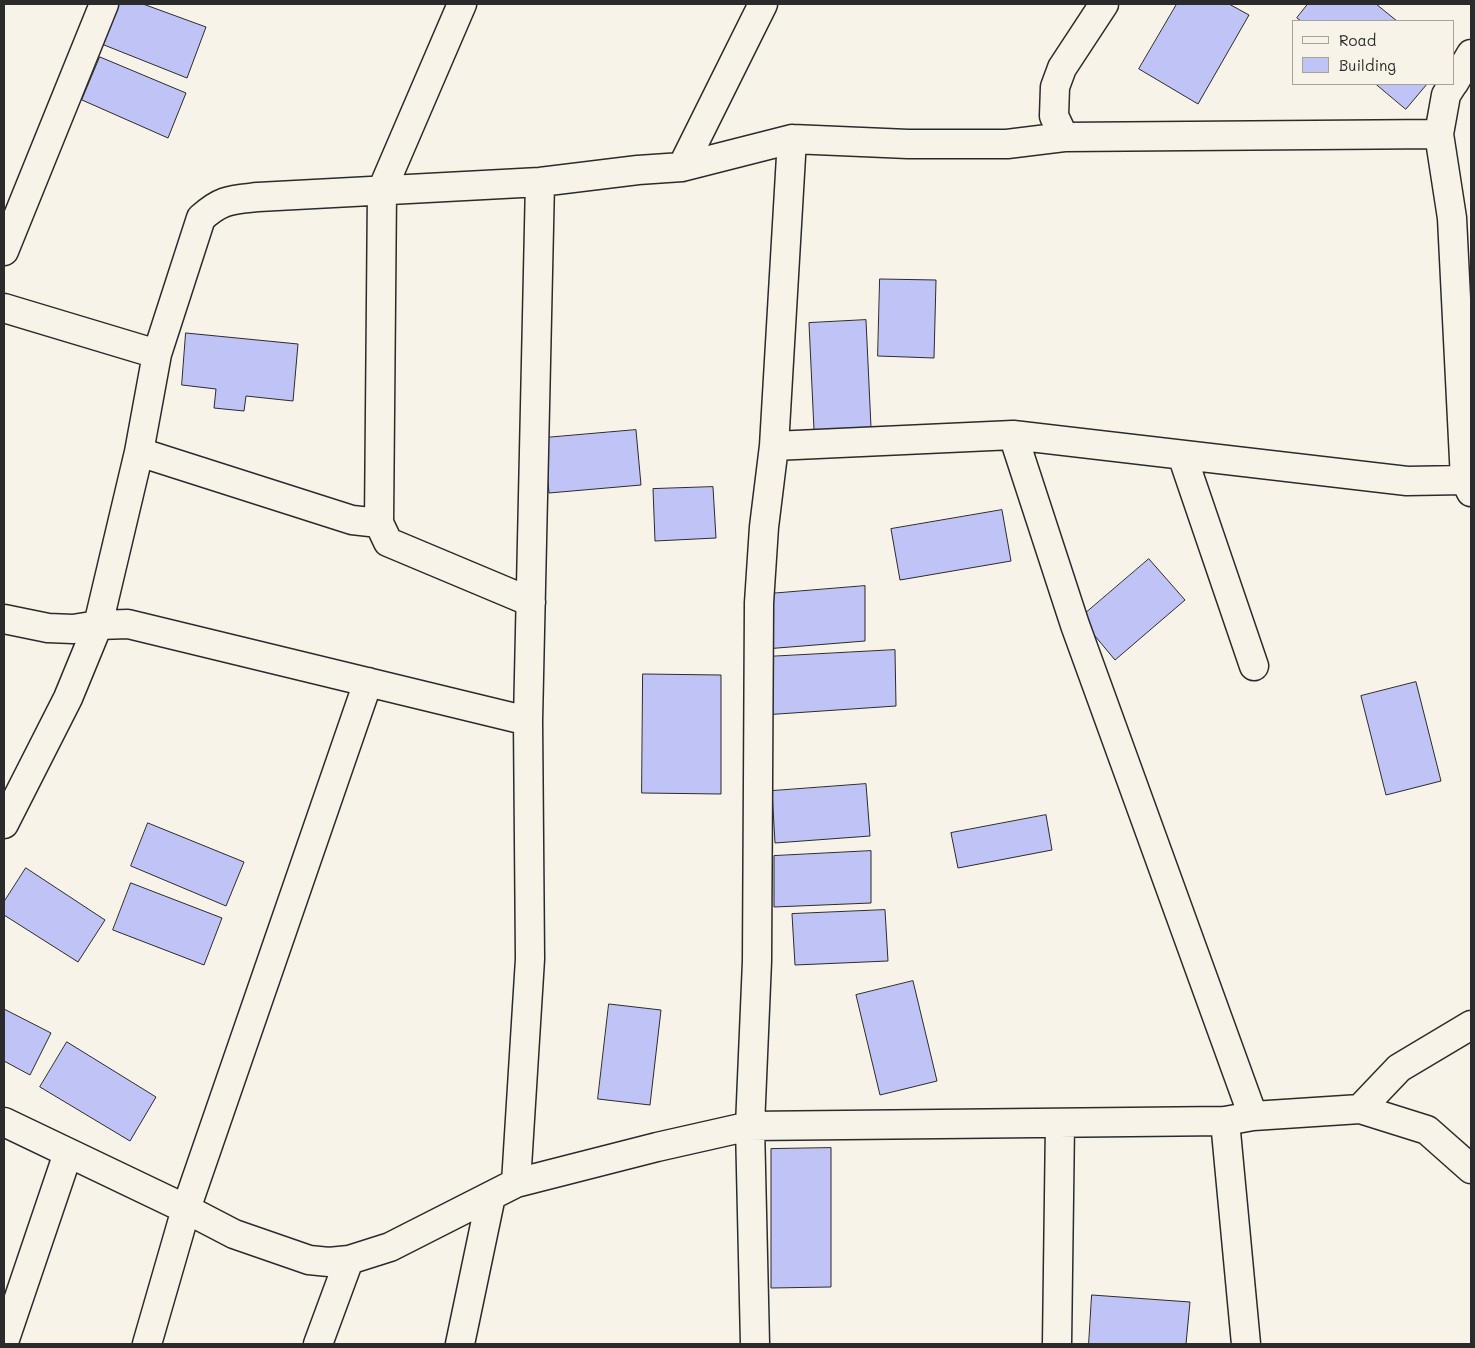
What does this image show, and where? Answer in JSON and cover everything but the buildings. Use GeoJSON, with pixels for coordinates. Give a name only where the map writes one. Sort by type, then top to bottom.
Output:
{"type":"FeatureCollection","features":[{"type":"Feature","properties":{"kind":"street"},"geometry":{"type":"LineString","coordinates":[[4,251],[104,4]]}},
{"type":"Feature","properties":{"kind":"street"},"geometry":{"type":"LineString","coordinates":[[462,4],[382,190],[379,523],[388,542],[531,602]]}},
{"type":"Feature","properties":{"kind":"street"},"geometry":{"type":"LineString","coordinates":[[682,167],[763,4]]}},
{"type":"Feature","properties":{"kind":"street"},"geometry":{"type":"LineString","coordinates":[[1064,137],[1054,116],[1055,87],[1062,68],[1104,4]]}},
{"type":"Feature","properties":{"kind":"street"},"geometry":{"type":"LineString","coordinates":[[1455,80],[1471,54]]}},
{"type":"Feature","properties":{"kind":"street"},"geometry":{"type":"LineString","coordinates":[[774,446],[1013,435],[1407,481],[1468,486],[1452,218],[1439,134],[1446,95],[1452,85]]}},
{"type":"Feature","properties":{"kind":"street"},"geometry":{"type":"LineString","coordinates":[[4,824],[68,698],[98,625],[138,452],[157,354],[201,218],[214,206],[232,200],[258,197],[540,182],[638,170],[682,167],[792,139],[908,144],[997,144],[1064,137],[1439,134]]}},
{"type":"Feature","properties":{"kind":"street"},"geometry":{"type":"LineString","coordinates":[[755,1344],[750,1126],[757,960],[760,604],[764,527],[774,446],[792,139]]}},
{"type":"Feature","properties":{"kind":"street"},"geometry":{"type":"LineString","coordinates":[[516,1183],[530,959],[528,721],[540,182]]}},
{"type":"Feature","properties":{"kind":"street"},"geometry":{"type":"LineString","coordinates":[[4,308],[157,354]]}},
{"type":"Feature","properties":{"kind":"street"},"geometry":{"type":"LineString","coordinates":[[1013,435],[1075,624],[1253,1116]]}},
{"type":"Feature","properties":{"kind":"street"},"geometry":{"type":"LineString","coordinates":[[138,452],[352,520],[379,523]]}},
{"type":"Feature","properties":{"kind":"street"},"geometry":{"type":"LineString","coordinates":[[1182,455],[1254,666]]}},
{"type":"Feature","properties":{"kind":"street"},"geometry":{"type":"LineString","coordinates":[[4,619],[73,629],[98,625],[128,624],[528,721]]}},
{"type":"Feature","properties":{"kind":"street"},"geometry":{"type":"LineString","coordinates":[[147,1344],[186,1209],[368,682]]}},
{"type":"Feature","properties":{"kind":"street"},"geometry":{"type":"LineString","coordinates":[[1360,1108],[1399,1068],[1471,1025]]}},
{"type":"Feature","properties":{"kind":"street"},"geometry":{"type":"LineString","coordinates":[[4,1122],[234,1234],[309,1260],[329,1262],[349,1260],[390,1247],[516,1183],[657,1147],[750,1126],[1225,1121],[1253,1116],[1360,1108],[1427,1130],[1471,1169]]}},
{"type":"Feature","properties":{"kind":"street"},"geometry":{"type":"LineString","coordinates":[[1225,1121],[1246,1344]]}},
{"type":"Feature","properties":{"kind":"street"},"geometry":{"type":"LineString","coordinates":[[1037,1344],[1057,1334],[1060,1123]]}},
{"type":"Feature","properties":{"kind":"street"},"geometry":{"type":"LineString","coordinates":[[4,1342],[68,1153]]}},
{"type":"Feature","properties":{"kind":"street"},"geometry":{"type":"LineString","coordinates":[[460,1344],[491,1196]]}},
{"type":"Feature","properties":{"kind":"street"},"geometry":{"type":"LineString","coordinates":[[318,1344],[349,1260]]}}]}
